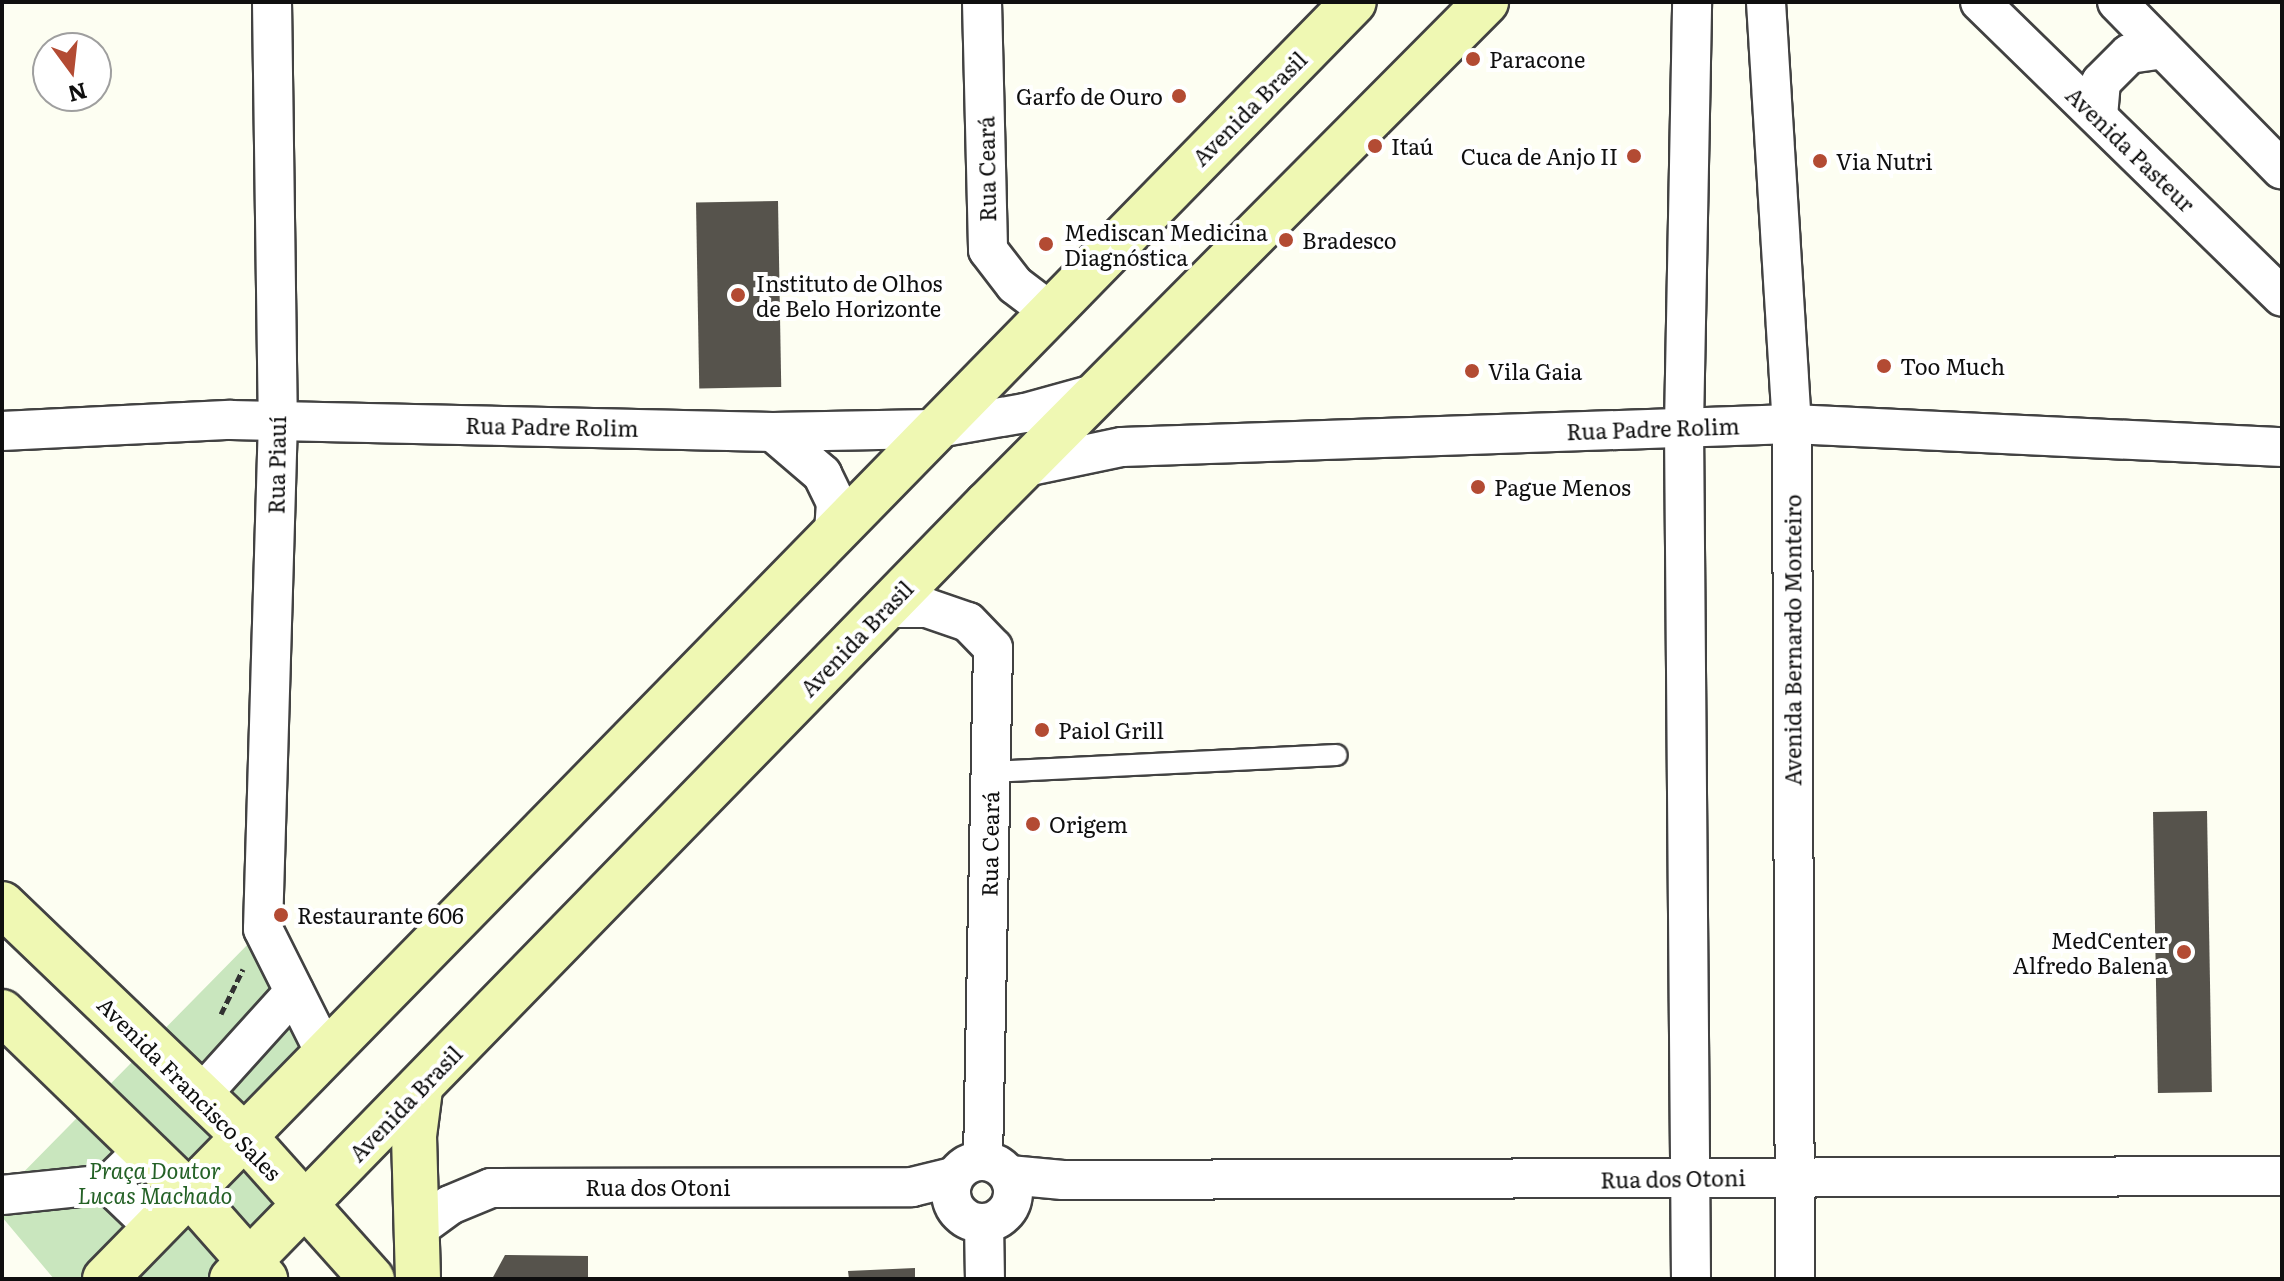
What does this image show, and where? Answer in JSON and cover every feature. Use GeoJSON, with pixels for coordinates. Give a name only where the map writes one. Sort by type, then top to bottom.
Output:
{"type":"FeatureCollection","features":[{"type":"Feature","properties":{"kind":"main road","name":"Avenida Brasil"},"geometry":{"type":"LineString","coordinates":[[105,1279],[324,1051],[834,534],[1048,310],[1354,2]]}},
{"type":"Feature","properties":{"kind":"main road","name":"Avenida Brasil"},"geometry":{"type":"LineString","coordinates":[[249,1274],[307,1206],[885,608],[1486,2]]}},
{"type":"Feature","properties":{"kind":"main road","name":"Avenida Francisco Sales"},"geometry":{"type":"LineString","coordinates":[[2,904],[244,1136],[372,1279]]}},
{"type":"Feature","properties":{"kind":"main road"},"geometry":{"type":"LineString","coordinates":[[2,1012],[189,1193],[249,1274]]}},
{"type":"Feature","properties":{"kind":"main road"},"geometry":{"type":"LineString","coordinates":[[418,1279],[414,1136],[420,1089]]}},
{"type":"Feature","properties":{"kind":"street","name":"Rua Piauí"},"geometry":{"type":"LineString","coordinates":[[263,929],[278,420],[272,2]]}},
{"type":"Feature","properties":{"kind":"street","name":"Rua Ceará"},"geometry":{"type":"LineString","coordinates":[[982,2],[988,250],[1015,285],[1048,310]]}},
{"type":"Feature","properties":{"kind":"street"},"geometry":{"type":"LineString","coordinates":[[1691,1279],[1684,426],[1692,2]]}},
{"type":"Feature","properties":{"kind":"street","name":"Avenida Bernardo Monteiro"},"geometry":{"type":"LineString","coordinates":[[1766,2],[1792,424],[1795,1279]]}},
{"type":"Feature","properties":{"kind":"street","name":"Avenida Pasteur"},"geometry":{"type":"LineString","coordinates":[[1980,2],[2282,297]]}},
{"type":"Feature","properties":{"kind":"street"},"geometry":{"type":"LineString","coordinates":[[2117,2],[2282,170]]}},
{"type":"Feature","properties":{"kind":"street"},"geometry":{"type":"LineString","coordinates":[[2098,116],[2101,82],[2129,54],[2163,49]]}},
{"type":"Feature","properties":{"kind":"street","name":"Rua Padre Rolim"},"geometry":{"type":"LineString","coordinates":[[2,431],[278,420],[773,432],[932,429],[1025,413],[1111,379]]}},
{"type":"Feature","properties":{"kind":"street"},"geometry":{"type":"LineString","coordinates":[[1111,379],[1106,420],[1122,447]]}},
{"type":"Feature","properties":{"kind":"street","name":"Rua Padre Rolim"},"geometry":{"type":"LineString","coordinates":[[1026,467],[1122,447],[1792,424],[2282,447]]}},
{"type":"Feature","properties":{"kind":"street"},"geometry":{"type":"LineString","coordinates":[[773,432],[822,474],[836,503],[834,534]]}},
{"type":"Feature","properties":{"kind":"street","name":"Rua Ceará"},"geometry":{"type":"LineString","coordinates":[[885,608],[927,608],[968,622],[993,648],[982,1181]]}},
{"type":"Feature","properties":{"kind":"street"},"geometry":{"type":"LineString","coordinates":[[263,929],[324,1051]]}},
{"type":"Feature","properties":{"kind":"street"},"geometry":{"type":"LineString","coordinates":[[201,1095],[294,992]]}},
{"type":"Feature","properties":{"kind":"street"},"geometry":{"type":"LineString","coordinates":[[2,1195],[109,1184],[145,1149]]}},
{"type":"Feature","properties":{"kind":"street","name":"Rua dos Otoni"},"geometry":{"type":"LineString","coordinates":[[416,1230],[450,1205],[491,1188],[912,1187],[982,1181],[1063,1180],[2282,1176]]}},
{"type":"Feature","properties":{"kind":"street"},"geometry":{"type":"LineString","coordinates":[[982,1181],[1004,1214],[984,1223],[985,1279]]}},
{"type":"Feature","properties":{"kind":"street"},"geometry":{"type":"LineString","coordinates":[[109,1184],[156,1229]]}},
{"type":"Feature","properties":{"kind":"lane"},"geometry":{"type":"LineString","coordinates":[[990,772],[1337,755]]}},
{"type":"Feature","properties":{"kind":"path"},"geometry":{"type":"LineString","coordinates":[[215,1024],[263,929]]}},
{"type":"Feature","properties":{"kind":"green space","name":"Praça Doutor Lucas Machado"},"geometry":{"type":"Polygon","coordinates":[[[263,929],[344,1039],[244,1142],[295,1207],[237,1279],[54,1279],[2,1217],[2,1194],[263,929]]]}},
{"type":"Feature","properties":{"kind":"building","name":"Instituto de Olhos de Belo Horizonte"},"geometry":{"type":"Polygon","coordinates":[[[778,201],[781,387],[699,388],[696,202],[778,201]]]}},
{"type":"Feature","properties":{"kind":"building","name":"MedCenter Alfredo Balena"},"geometry":{"type":"Polygon","coordinates":[[[2207,811],[2212,1092],[2158,1093],[2153,812],[2207,811]]]}},
{"type":"Feature","properties":{"kind":"building"},"geometry":{"type":"Polygon","coordinates":[[[505,1255],[588,1256],[588,1279],[492,1279],[505,1255]]]}},
{"type":"Feature","properties":{"kind":"building"},"geometry":{"type":"Polygon","coordinates":[[[915,1268],[915,1279],[849,1279],[848,1271],[915,1268]]]}},
{"type":"Feature","properties":{"kind":"place","name":"Paracone"},"geometry":{"type":"Point","coordinates":[1473,59]}},
{"type":"Feature","properties":{"kind":"place","name":"Garfo de Ouro"},"geometry":{"type":"Point","coordinates":[1179,96]}},
{"type":"Feature","properties":{"kind":"place","name":"Itaú"},"geometry":{"type":"Point","coordinates":[1375,146]}},
{"type":"Feature","properties":{"kind":"place","name":"Cuca de Anjo II"},"geometry":{"type":"Point","coordinates":[1634,156]}},
{"type":"Feature","properties":{"kind":"place","name":"Via Nutri"},"geometry":{"type":"Point","coordinates":[1820,161]}},
{"type":"Feature","properties":{"kind":"place","name":"Bradesco"},"geometry":{"type":"Point","coordinates":[1286,240]}},
{"type":"Feature","properties":{"kind":"place","name":"Mediscan Medicina Diagnóstica"},"geometry":{"type":"Point","coordinates":[1046,244]}},
{"type":"Feature","properties":{"kind":"place","name":"Instituto de Olhos de Belo Horizonte"},"geometry":{"type":"Point","coordinates":[738,295]}},
{"type":"Feature","properties":{"kind":"place","name":"Too Much"},"geometry":{"type":"Point","coordinates":[1884,366]}},
{"type":"Feature","properties":{"kind":"place","name":"Vila Gaia"},"geometry":{"type":"Point","coordinates":[1472,371]}},
{"type":"Feature","properties":{"kind":"place","name":"Pague Menos"},"geometry":{"type":"Point","coordinates":[1478,487]}},
{"type":"Feature","properties":{"kind":"place","name":"Paiol Grill"},"geometry":{"type":"Point","coordinates":[1042,730]}},
{"type":"Feature","properties":{"kind":"place","name":"Origem"},"geometry":{"type":"Point","coordinates":[1033,824]}},
{"type":"Feature","properties":{"kind":"place","name":"Restaurante 606"},"geometry":{"type":"Point","coordinates":[281,915]}},
{"type":"Feature","properties":{"kind":"place","name":"MedCenter Alfredo Balena"},"geometry":{"type":"Point","coordinates":[2184,952]}}]}
